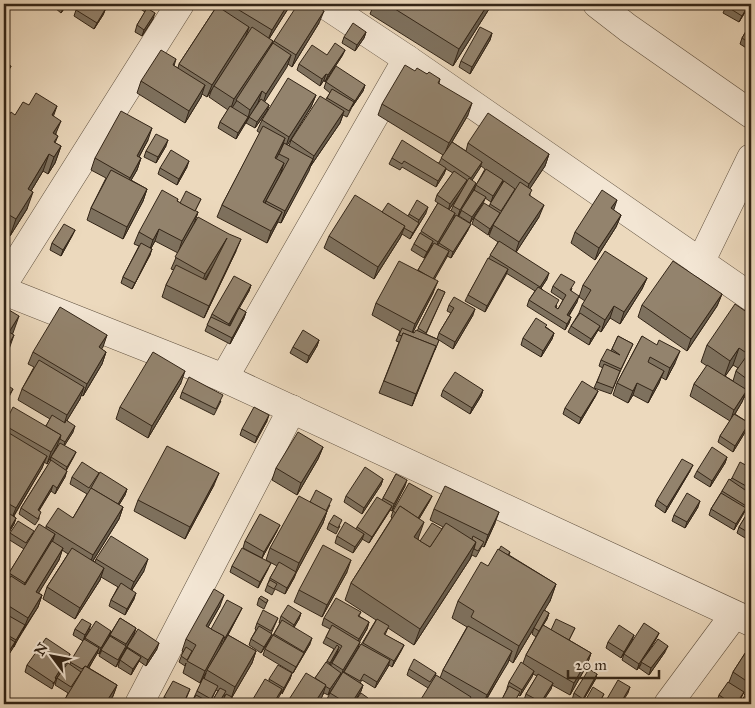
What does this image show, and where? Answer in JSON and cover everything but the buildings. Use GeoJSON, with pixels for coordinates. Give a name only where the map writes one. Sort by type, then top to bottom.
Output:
{"type":"FeatureCollection","features":[{"type":"Feature","properties":{"kind":"street"},"geometry":{"type":"LineString","coordinates":[[4,283],[180,4]]}},
{"type":"Feature","properties":{"kind":"street"},"geometry":{"type":"LineString","coordinates":[[324,4],[407,59],[751,297]]}},
{"type":"Feature","properties":{"kind":"street"},"geometry":{"type":"LineString","coordinates":[[597,4],[628,28],[751,114]]}},
{"type":"Feature","properties":{"kind":"street"},"geometry":{"type":"LineString","coordinates":[[224,378],[407,59]]}},
{"type":"Feature","properties":{"kind":"street"},"geometry":{"type":"LineString","coordinates":[[700,262],[751,158]]}},
{"type":"Feature","properties":{"kind":"street"},"geometry":{"type":"LineString","coordinates":[[4,291],[224,378],[743,619],[668,704]]}},
{"type":"Feature","properties":{"kind":"street"},"geometry":{"type":"LineString","coordinates":[[139,704],[292,409]]}}]}
